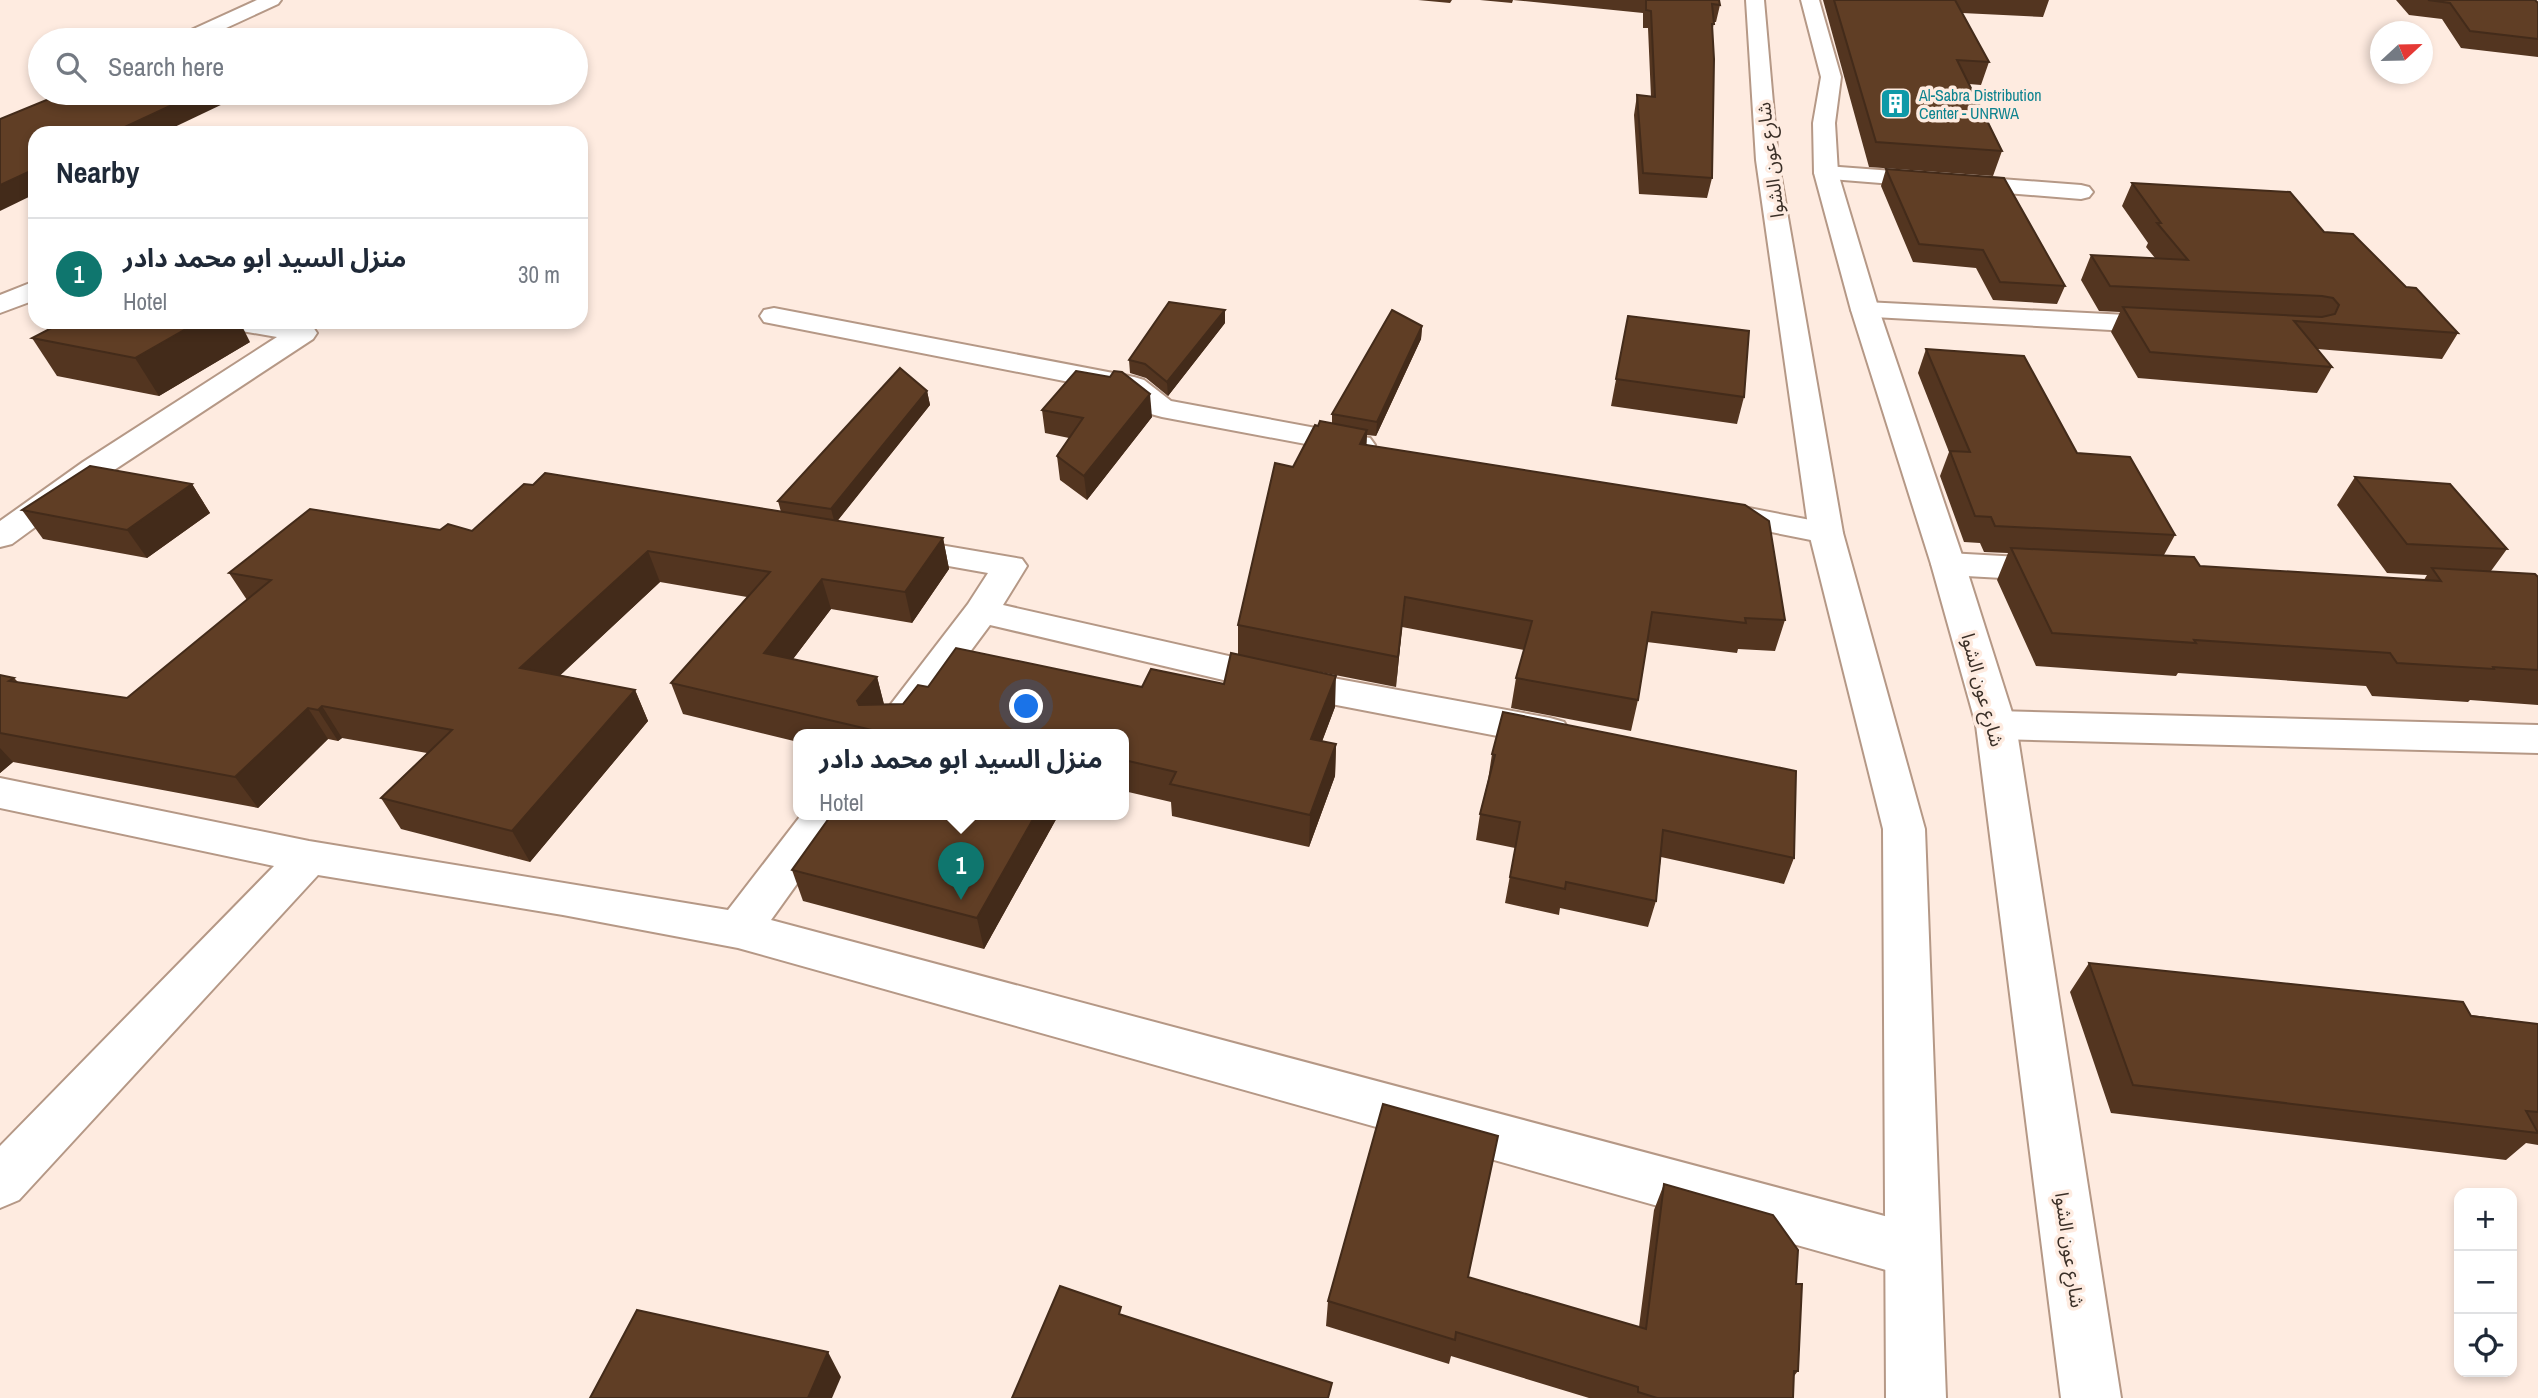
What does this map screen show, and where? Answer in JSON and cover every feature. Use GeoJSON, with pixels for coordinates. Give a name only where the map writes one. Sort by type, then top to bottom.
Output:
{"type":"FeatureCollection","features":[{"type":"Feature","properties":{"kind":"main road"},"geometry":{"type":"LineString","coordinates":[[212,28],[272,0]]}},
{"type":"Feature","properties":{"kind":"main road","name":"شارع عون الشوا"},"geometry":{"type":"LineString","coordinates":[[1755,0],[1767,160],[1826,533],[1904,829],[1916,1398]]}},
{"type":"Feature","properties":{"kind":"main road","name":"شارع عون الشوا"},"geometry":{"type":"LineString","coordinates":[[1810,0],[1831,77],[1824,123],[1826,173],[1865,310],[1948,564],[1996,725],[2091,1398]]}},
{"type":"Feature","properties":{"kind":"main road"},"geometry":{"type":"LineString","coordinates":[[1826,173],[2081,192]]}},
{"type":"Feature","properties":{"kind":"main road"},"geometry":{"type":"LineString","coordinates":[[0,306],[28,292]]}},
{"type":"Feature","properties":{"kind":"main road"},"geometry":{"type":"LineString","coordinates":[[1865,310],[2197,327]]}},
{"type":"Feature","properties":{"kind":"main road"},"geometry":{"type":"LineString","coordinates":[[774,316],[1134,386],[1163,408],[1393,451]]}},
{"type":"Feature","properties":{"kind":"main road"},"geometry":{"type":"LineString","coordinates":[[0,537],[94,469],[303,332],[282,329]]}},
{"type":"Feature","properties":{"kind":"main road"},"geometry":{"type":"LineString","coordinates":[[1691,507],[1826,533]]}},
{"type":"Feature","properties":{"kind":"main road"},"geometry":{"type":"LineString","coordinates":[[858,541],[1010,566],[981,612],[892,729]]}},
{"type":"Feature","properties":{"kind":"main road"},"geometry":{"type":"LineString","coordinates":[[1948,564],[2086,571]]}},
{"type":"Feature","properties":{"kind":"main road"},"geometry":{"type":"LineString","coordinates":[[981,612],[1300,685],[1580,737]]}},
{"type":"Feature","properties":{"kind":"main road"},"geometry":{"type":"LineString","coordinates":[[1996,725],[2538,738]]}},
{"type":"Feature","properties":{"kind":"main road"},"geometry":{"type":"LineString","coordinates":[[0,793],[309,857],[563,898],[738,930],[1911,1250]]}},
{"type":"Feature","properties":{"kind":"main road"},"geometry":{"type":"LineString","coordinates":[[738,930],[821,820]]}},
{"type":"Feature","properties":{"kind":"main road"},"geometry":{"type":"LineString","coordinates":[[0,1183],[309,857]]}},
{"type":"Feature","properties":{"kind":"building"},"geometry":{"type":"Polygon","coordinates":[[[1646,0],[1719,0],[1720,5],[1712,4],[1712,178],[1643,173],[1637,95],[1655,97],[1651,11],[1646,10],[1646,0]]]}},
{"type":"Feature","properties":{"kind":"building"},"geometry":{"type":"Polygon","coordinates":[[[1834,0],[1955,0],[1989,62],[1957,60],[2002,151],[1876,142],[1834,0]]]}},
{"type":"Feature","properties":{"kind":"building"},"geometry":{"type":"Polygon","coordinates":[[[2428,0],[2535,0],[2538,3],[2538,39],[2470,31],[2450,3],[2428,0]]]}},
{"type":"Feature","properties":{"kind":"building"},"geometry":{"type":"Polygon","coordinates":[[[34,105],[172,105],[127,126],[28,126],[28,172],[0,185],[0,119],[34,105]]]}},
{"type":"Feature","properties":{"kind":"building"},"geometry":{"type":"Polygon","coordinates":[[[1886,169],[2004,178],[2065,286],[2000,282],[1983,250],[1919,244],[1886,169]]]}},
{"type":"Feature","properties":{"kind":"building"},"geometry":{"type":"Polygon","coordinates":[[[2132,183],[2290,192],[2324,232],[2353,234],[2406,287],[2416,288],[2458,333],[2294,321],[2332,367],[2150,352],[2123,307],[2322,317],[2335,314],[2339,305],[2333,298],[2322,296],[2110,286],[2091,255],[2188,260],[2157,223],[2161,223],[2132,183]]]}},
{"type":"Feature","properties":{"kind":"building"},"geometry":{"type":"Polygon","coordinates":[[[1169,302],[1225,310],[1167,382],[1145,364],[1129,360],[1169,302]]]}},
{"type":"Feature","properties":{"kind":"building"},"geometry":{"type":"Polygon","coordinates":[[[1392,310],[1422,326],[1377,422],[1332,414],[1392,310]]]}},
{"type":"Feature","properties":{"kind":"building"},"geometry":{"type":"Polygon","coordinates":[[[1628,316],[1749,331],[1744,397],[1616,379],[1628,316]]]}},
{"type":"Feature","properties":{"kind":"building"},"geometry":{"type":"Polygon","coordinates":[[[49,329],[186,329],[135,358],[32,338],[49,329]]]}},
{"type":"Feature","properties":{"kind":"building"},"geometry":{"type":"Polygon","coordinates":[[[1926,349],[2024,356],[2077,453],[2130,457],[2175,535],[1995,526],[1991,517],[1975,516],[1950,451],[1970,452],[1926,349]]]}},
{"type":"Feature","properties":{"kind":"building"},"geometry":{"type":"Polygon","coordinates":[[[900,368],[927,391],[831,509],[778,501],[900,368]]]}},
{"type":"Feature","properties":{"kind":"building"},"geometry":{"type":"Polygon","coordinates":[[[1076,371],[1110,377],[1114,371],[1122,372],[1150,394],[1084,476],[1057,456],[1083,418],[1042,410],[1076,371]]]}},
{"type":"Feature","properties":{"kind":"building"},"geometry":{"type":"Polygon","coordinates":[[[1320,421],[1367,430],[1360,444],[1745,505],[1769,521],[1785,620],[1745,618],[1746,623],[1652,612],[1638,700],[1516,678],[1532,621],[1405,597],[1398,657],[1238,625],[1275,463],[1293,467],[1315,425],[1318,426],[1320,421]]]}},
{"type":"Feature","properties":{"kind":"building"},"geometry":{"type":"Polygon","coordinates":[[[90,466],[192,484],[127,530],[22,510],[90,466]]]}},
{"type":"Feature","properties":{"kind":"building"},"geometry":{"type":"Polygon","coordinates":[[[545,473],[943,538],[905,592],[822,579],[764,653],[877,677],[857,701],[859,705],[903,704],[918,685],[928,687],[956,648],[1142,687],[1151,669],[1224,684],[1231,653],[1336,676],[1311,739],[1336,744],[1310,815],[1170,784],[1176,772],[1129,761],[1129,729],[868,729],[671,683],[770,572],[648,551],[520,668],[635,690],[512,831],[381,798],[452,730],[322,706],[318,710],[308,708],[235,777],[0,733],[0,675],[14,678],[9,681],[127,698],[271,580],[229,573],[310,509],[440,530],[448,524],[472,531],[524,484],[533,485],[545,473]]]}},
{"type":"Feature","properties":{"kind":"building"},"geometry":{"type":"Polygon","coordinates":[[[2355,477],[2450,484],[2507,549],[2407,544],[2355,477]]]}},
{"type":"Feature","properties":{"kind":"building"},"geometry":{"type":"Polygon","coordinates":[[[2011,548],[2194,557],[2200,566],[2441,581],[2432,568],[2535,574],[2538,577],[2538,670],[2397,663],[2390,653],[2052,633],[2011,548]]]}},
{"type":"Feature","properties":{"kind":"building"},"geometry":{"type":"Polygon","coordinates":[[[1503,712],[1796,771],[1794,858],[1663,830],[1656,901],[1566,882],[1565,889],[1510,877],[1520,822],[1480,814],[1503,712]]]}},
{"type":"Feature","properties":{"kind":"building"},"geometry":{"type":"Polygon","coordinates":[[[828,820],[1033,820],[977,918],[792,870],[828,820]]]}},
{"type":"Feature","properties":{"kind":"building"},"geometry":{"type":"Polygon","coordinates":[[[2089,963],[2463,1002],[2471,1016],[2538,1024],[2538,1112],[2526,1111],[2538,1133],[2133,1085],[2089,963]]]}},
{"type":"Feature","properties":{"kind":"building"},"geometry":{"type":"Polygon","coordinates":[[[1383,1104],[1498,1136],[1468,1277],[1646,1329],[1664,1184],[1773,1215],[1798,1250],[1796,1284],[1802,1284],[1798,1371],[1794,1371],[1793,1398],[1657,1398],[1638,1392],[1638,1387],[1456,1332],[1455,1340],[1328,1301],[1383,1104]]]}},
{"type":"Feature","properties":{"kind":"building"},"geometry":{"type":"Polygon","coordinates":[[[1060,1286],[1121,1307],[1119,1314],[1332,1383],[1328,1398],[1012,1398],[1060,1286]]]}},
{"type":"Feature","properties":{"kind":"building"},"geometry":{"type":"Polygon","coordinates":[[[637,1310],[828,1352],[808,1398],[590,1398],[637,1310]]]}},
{"type":"Feature","properties":{"kind":"place","name":"Al-Sabra Distribution Center - UNRWA"},"geometry":{"type":"Point","coordinates":[1896,104]}},
{"type":"Feature","properties":{"kind":"place","name":"منزل السيد ابو محمد دادر"},"geometry":{"type":"Point","coordinates":[961,900]}}]}
